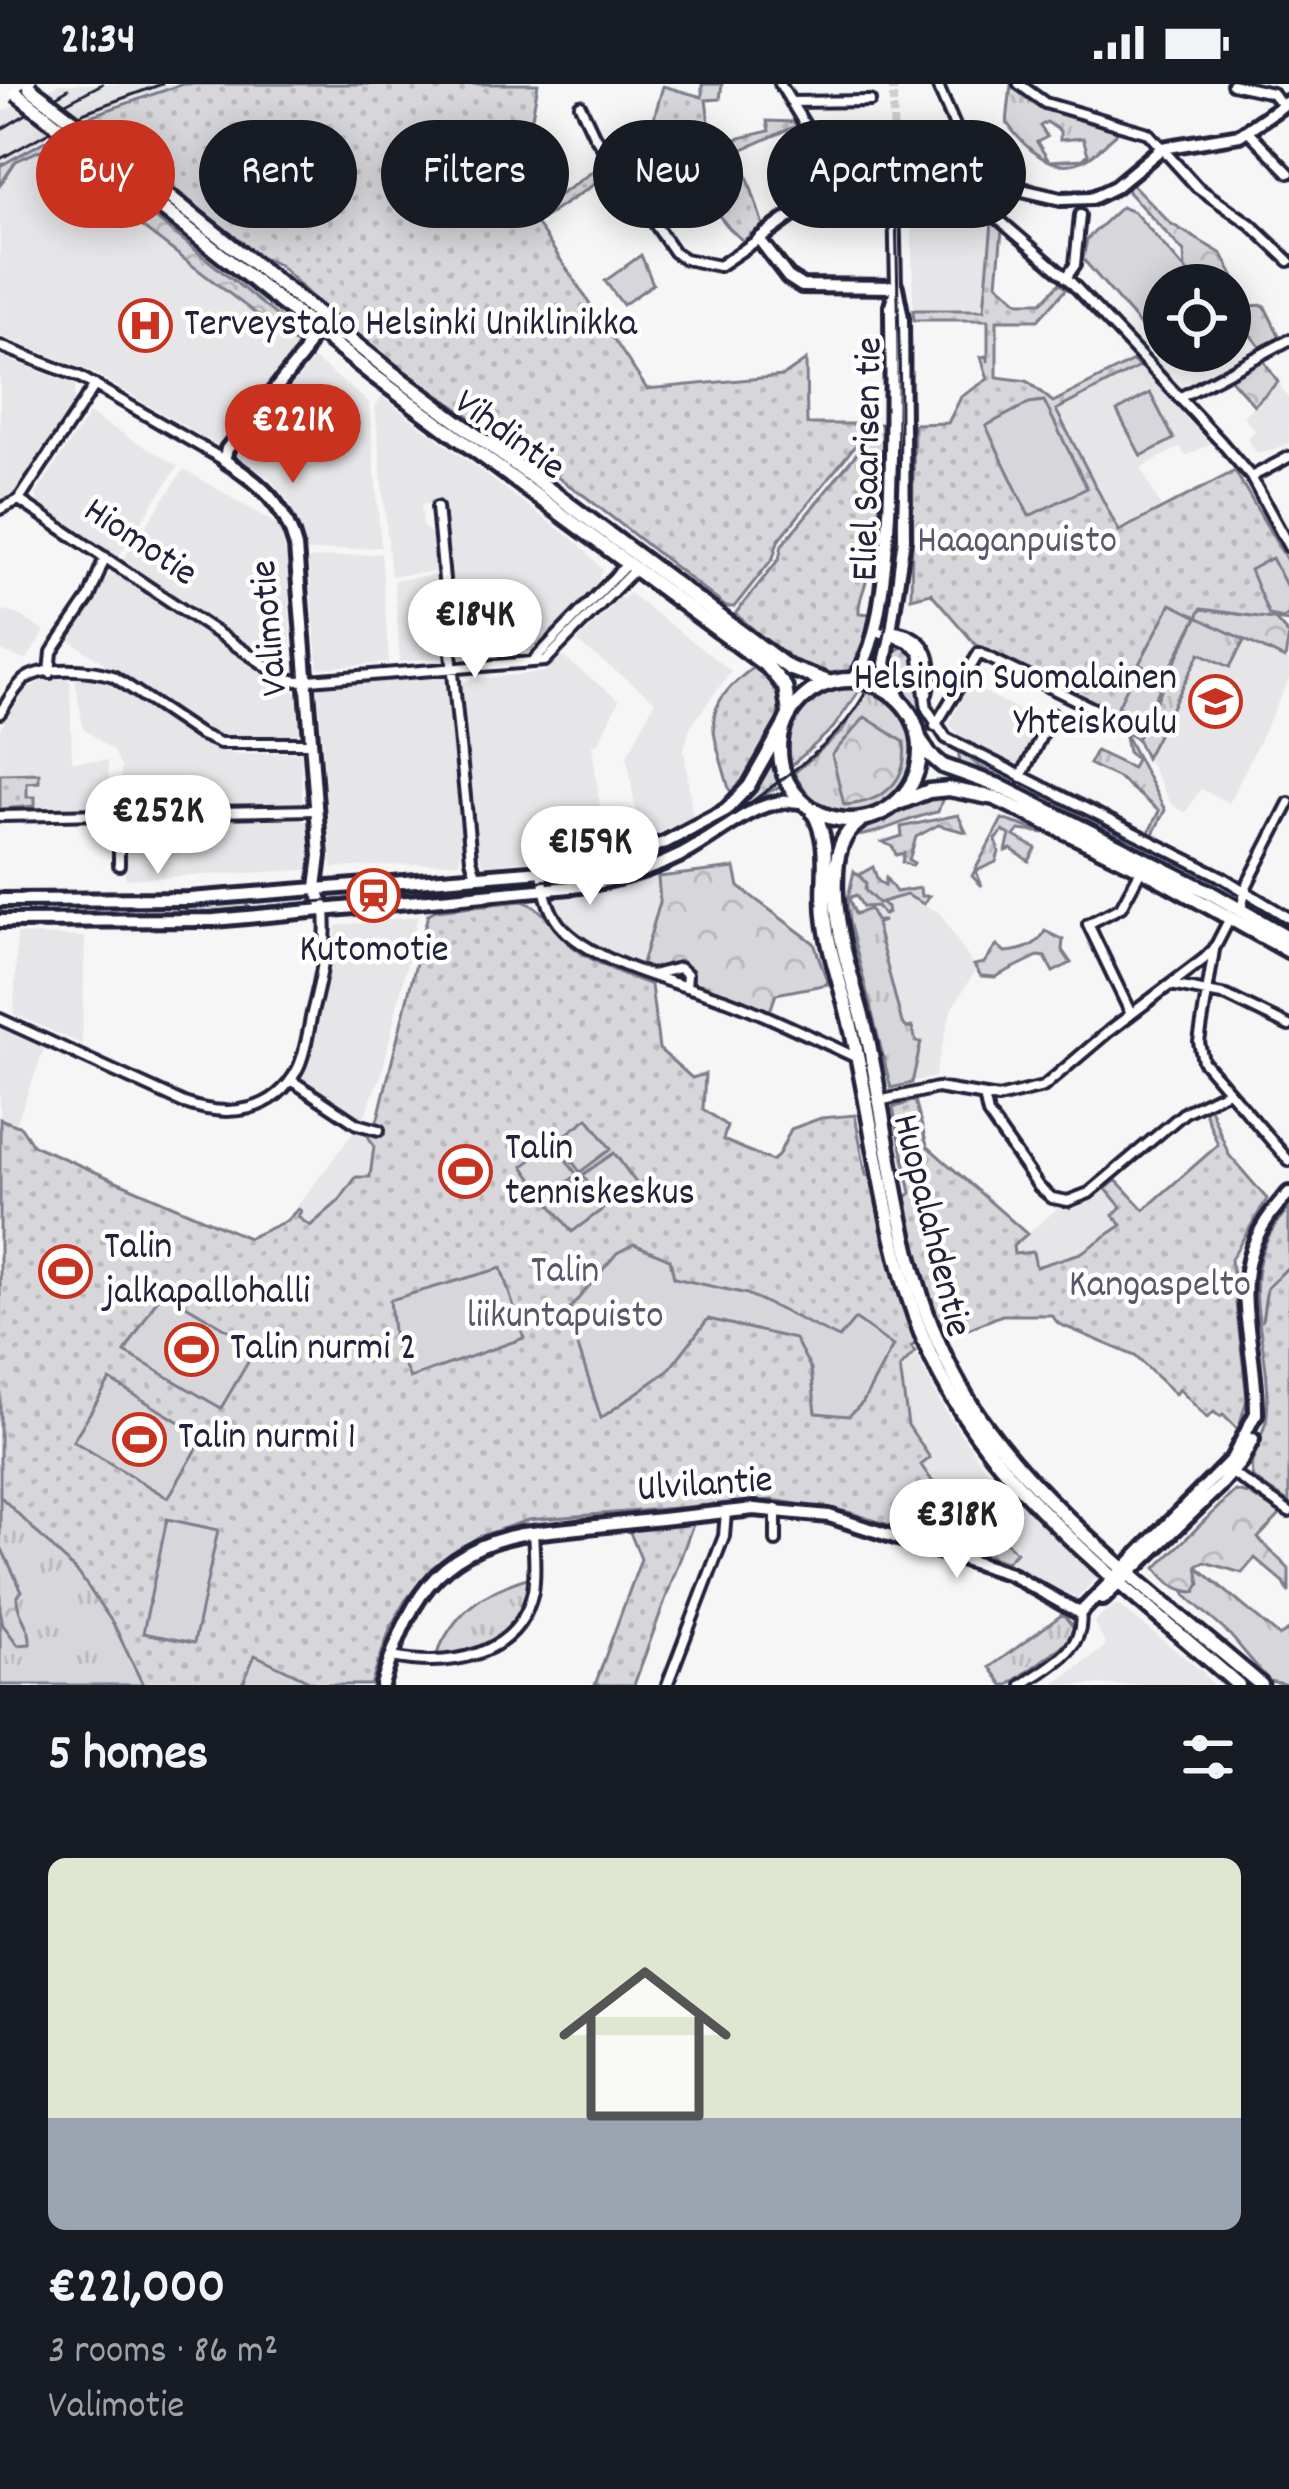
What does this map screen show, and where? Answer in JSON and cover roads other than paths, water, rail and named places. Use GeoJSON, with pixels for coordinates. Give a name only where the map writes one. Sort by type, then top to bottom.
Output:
{"type":"FeatureCollection","features":[{"type":"Feature","properties":{"kind":"main road","name":"Vihdintie"},"geometry":{"type":"LineString","coordinates":[[4,84],[24,88],[323,330],[768,667],[785,687],[788,716]]}},
{"type":"Feature","properties":{"kind":"main road","name":"Vihdintie"},"geometry":{"type":"LineString","coordinates":[[634,563],[790,668],[828,682]]}},
{"type":"Feature","properties":{"kind":"main road"},"geometry":{"type":"LineString","coordinates":[[1289,938],[1236,914],[1142,869],[1029,813],[976,793],[940,789],[859,822],[809,807],[790,783],[783,761],[788,716],[800,699],[828,682],[875,685],[900,701],[929,754],[943,766],[999,786],[1236,914],[1289,951]]}},
{"type":"Feature","properties":{"kind":"main road"},"geometry":{"type":"LineString","coordinates":[[894,805],[915,772],[919,738]]}},
{"type":"Feature","properties":{"kind":"main road","name":"Huopalahdentie"},"geometry":{"type":"LineString","coordinates":[[809,807],[826,836],[826,928],[865,1059]]}},
{"type":"Feature","properties":{"kind":"main road","name":"Huopalahdentie"},"geometry":{"type":"LineString","coordinates":[[859,822],[844,836],[838,853],[837,914],[874,1102],[922,1298],[950,1366],[974,1410],[1011,1458],[1238,1685]]}},
{"type":"Feature","properties":{"kind":"main road","name":"Huopalahdentie"},"geometry":{"type":"LineString","coordinates":[[1124,1576],[1261,1685]]}},
{"type":"Feature","properties":{"kind":"street"},"geometry":{"type":"LineString","coordinates":[[780,84],[802,120]]}},
{"type":"Feature","properties":{"kind":"street"},"geometry":{"type":"LineString","coordinates":[[937,84],[950,120]]}},
{"type":"Feature","properties":{"kind":"street"},"geometry":{"type":"LineString","coordinates":[[1019,84],[1055,106],[1140,129],[1197,187],[1250,224],[1289,261]]}},
{"type":"Feature","properties":{"kind":"street"},"geometry":{"type":"LineString","coordinates":[[1026,191],[1061,200],[1092,198],[1115,187],[1162,148],[1219,141],[1248,131],[1285,103],[1272,94],[1232,84]]}},
{"type":"Feature","properties":{"kind":"street"},"geometry":{"type":"LineString","coordinates":[[791,103],[870,101]]}},
{"type":"Feature","properties":{"kind":"street"},"geometry":{"type":"LineString","coordinates":[[580,105],[594,135],[674,252],[713,266],[731,261],[773,228]]}},
{"type":"Feature","properties":{"kind":"street"},"geometry":{"type":"LineString","coordinates":[[1248,131],[1289,173]]}},
{"type":"Feature","properties":{"kind":"street"},"geometry":{"type":"LineString","coordinates":[[1066,278],[1075,265],[1080,215]]}},
{"type":"Feature","properties":{"kind":"street","name":"Eliel Saarisen tie"},"geometry":{"type":"LineString","coordinates":[[895,228],[896,287],[902,315],[904,527],[886,669],[900,701]]}},
{"type":"Feature","properties":{"kind":"street"},"geometry":{"type":"LineString","coordinates":[[1010,228],[1066,278],[1251,477],[1289,547]]}},
{"type":"Feature","properties":{"kind":"street"},"geometry":{"type":"LineString","coordinates":[[759,239],[788,277],[802,286],[896,287]]}},
{"type":"Feature","properties":{"kind":"street","name":"Eliel Saarisen tie"},"geometry":{"type":"LineString","coordinates":[[852,680],[867,661],[874,630],[892,482],[891,306],[896,287]]}},
{"type":"Feature","properties":{"kind":"street"},"geometry":{"type":"LineString","coordinates":[[224,460],[323,330]]}},
{"type":"Feature","properties":{"kind":"street"},"geometry":{"type":"LineString","coordinates":[[1179,398],[1289,340]]}},
{"type":"Feature","properties":{"kind":"street","name":"Valimotie"},"geometry":{"type":"LineString","coordinates":[[0,346],[95,385],[224,460],[264,488],[290,526],[297,556],[320,856],[326,869],[325,911]]}},
{"type":"Feature","properties":{"kind":"street"},"geometry":{"type":"LineString","coordinates":[[0,509],[19,500],[95,385]]}},
{"type":"Feature","properties":{"kind":"street"},"geometry":{"type":"LineString","coordinates":[[1251,477],[1289,457]]}},
{"type":"Feature","properties":{"kind":"street","name":"Hiomotie"},"geometry":{"type":"LineString","coordinates":[[19,500],[283,677],[307,680]]}},
{"type":"Feature","properties":{"kind":"street"},"geometry":{"type":"LineString","coordinates":[[437,507],[471,876]]}},
{"type":"Feature","properties":{"kind":"street"},"geometry":{"type":"LineString","coordinates":[[50,673],[52,652],[88,598],[106,557]]}},
{"type":"Feature","properties":{"kind":"street"},"geometry":{"type":"LineString","coordinates":[[307,680],[534,659],[634,563]]}},
{"type":"Feature","properties":{"kind":"street"},"geometry":{"type":"LineString","coordinates":[[874,630],[908,642],[920,652],[935,726],[956,744],[1289,918]]}},
{"type":"Feature","properties":{"kind":"street"},"geometry":{"type":"LineString","coordinates":[[935,726],[975,657],[983,653],[1113,718]]}},
{"type":"Feature","properties":{"kind":"street"},"geometry":{"type":"LineString","coordinates":[[0,713],[26,679],[50,673],[109,674],[220,743],[312,743]]}},
{"type":"Feature","properties":{"kind":"street"},"geometry":{"type":"LineString","coordinates":[[1021,777],[1052,714]]}},
{"type":"Feature","properties":{"kind":"street"},"geometry":{"type":"LineString","coordinates":[[0,900],[190,899],[542,871],[638,853],[716,816],[749,786],[788,716]]}},
{"type":"Feature","properties":{"kind":"street"},"geometry":{"type":"LineString","coordinates":[[0,921],[195,921],[605,882],[683,854],[773,802],[809,807]]}},
{"type":"Feature","properties":{"kind":"street"},"geometry":{"type":"LineString","coordinates":[[874,1102],[949,1087],[984,1096],[1043,1088],[1214,949],[1288,808]]}},
{"type":"Feature","properties":{"kind":"street"},"geometry":{"type":"LineString","coordinates":[[0,816],[316,810]]}},
{"type":"Feature","properties":{"kind":"street"},"geometry":{"type":"LineString","coordinates":[[119,814],[119,865]]}},
{"type":"Feature","properties":{"kind":"street"},"geometry":{"type":"LineString","coordinates":[[1131,1014],[1088,924],[1121,907],[1142,869]]}},
{"type":"Feature","properties":{"kind":"street"},"geometry":{"type":"LineString","coordinates":[[542,871],[552,914],[566,931],[650,975],[738,1005],[865,1059]]}},
{"type":"Feature","properties":{"kind":"street"},"geometry":{"type":"LineString","coordinates":[[0,1019],[160,1093],[213,1112],[256,1108],[290,1080],[302,1057],[326,952],[325,911]]}},
{"type":"Feature","properties":{"kind":"street"},"geometry":{"type":"LineString","coordinates":[[1214,949],[1200,1050],[1203,1061],[1289,1161]]}},
{"type":"Feature","properties":{"kind":"street"},"geometry":{"type":"LineString","coordinates":[[650,975],[679,968],[687,974],[686,988]]}},
{"type":"Feature","properties":{"kind":"street"},"geometry":{"type":"LineString","coordinates":[[1170,984],[1268,1013],[1289,1026]]}},
{"type":"Feature","properties":{"kind":"street"},"geometry":{"type":"LineString","coordinates":[[290,1080],[357,1124],[379,1130]]}},
{"type":"Feature","properties":{"kind":"street"},"geometry":{"type":"LineString","coordinates":[[984,1096],[988,1114],[1039,1187],[1052,1198],[1068,1202],[1089,1193],[1185,1112],[1228,1091]]}},
{"type":"Feature","properties":{"kind":"street"},"geometry":{"type":"LineString","coordinates":[[1022,1685],[1076,1644],[1082,1629],[1080,1612],[1124,1576],[1228,1470],[1240,1448],[1256,1413],[1245,1287],[1247,1259],[1260,1227],[1289,1193]]}},
{"type":"Feature","properties":{"kind":"street"},"geometry":{"type":"LineString","coordinates":[[1228,1470],[1289,1512]]}},
{"type":"Feature","properties":{"kind":"street"},"geometry":{"type":"LineString","coordinates":[[776,1509],[776,1541]]}},
{"type":"Feature","properties":{"kind":"street","name":"Ulvilantie"},"geometry":{"type":"LineString","coordinates":[[382,1685],[412,1604],[445,1567],[493,1539],[533,1532],[776,1509],[844,1520],[1010,1574],[1080,1612]]}},
{"type":"Feature","properties":{"kind":"street"},"geometry":{"type":"LineString","coordinates":[[667,1685],[724,1536],[726,1512]]}},
{"type":"Feature","properties":{"kind":"street"},"geometry":{"type":"LineString","coordinates":[[390,1657],[462,1660],[505,1639],[531,1598],[533,1532]]}},
{"type":"Feature","properties":{"kind":"waterway"},"geometry":{"type":"LineString","coordinates":[[1262,1321],[1267,1288],[1289,1266]]}},
{"type":"Feature","properties":{"kind":"tunnel"},"geometry":{"type":"LineString","coordinates":[[893,84],[893,120]]}},
{"type":"Feature","properties":{"kind":"tram line"},"geometry":{"type":"LineString","coordinates":[[0,913],[194,913],[594,876],[685,844],[745,807],[832,738],[863,697],[881,652],[893,573],[899,480],[897,228]]}},
{"type":"Feature","properties":{"kind":"railway"},"geometry":{"type":"LineString","coordinates":[[54,109],[102,84]]}},
{"type":"Feature","properties":{"kind":"railway"},"geometry":{"type":"LineString","coordinates":[[0,159],[85,112],[162,84]]}},
{"type":"Feature","properties":{"kind":"railway"},"geometry":{"type":"LineString","coordinates":[[0,130],[68,89]]}},
{"type":"Feature","properties":{"kind":"place","name":"Terveystalo Helsinki Uniklinikka"},"geometry":{"type":"Point","coordinates":[145,326]}},
{"type":"Feature","properties":{"kind":"place","name":"Helsingin Suomalainen Yhteiskoulu"},"geometry":{"type":"Point","coordinates":[1216,702]}},
{"type":"Feature","properties":{"kind":"place","name":"Kutomotie"},"geometry":{"type":"Point","coordinates":[374,895]}},
{"type":"Feature","properties":{"kind":"place","name":"Talin tenniskeskus"},"geometry":{"type":"Point","coordinates":[466,1172]}},
{"type":"Feature","properties":{"kind":"place","name":"Talin jalkapallohalli"},"geometry":{"type":"Point","coordinates":[65,1271]}},
{"type":"Feature","properties":{"kind":"place","name":"Talin nurmi 2"},"geometry":{"type":"Point","coordinates":[191,1350]}},
{"type":"Feature","properties":{"kind":"place","name":"Talin nurmi 1"},"geometry":{"type":"Point","coordinates":[139,1439]}},
{"type":"Feature","properties":{"kind":"park label","name":"Haaganpuisto"},"geometry":{"type":"Point","coordinates":[1017,543]}},
{"type":"Feature","properties":{"kind":"park label","name":"Kangaspelto"},"geometry":{"type":"Point","coordinates":[1160,1287]}},
{"type":"Feature","properties":{"kind":"park label","name":"Talin liikuntapuisto"},"geometry":{"type":"Point","coordinates":[565,1296]}}]}
